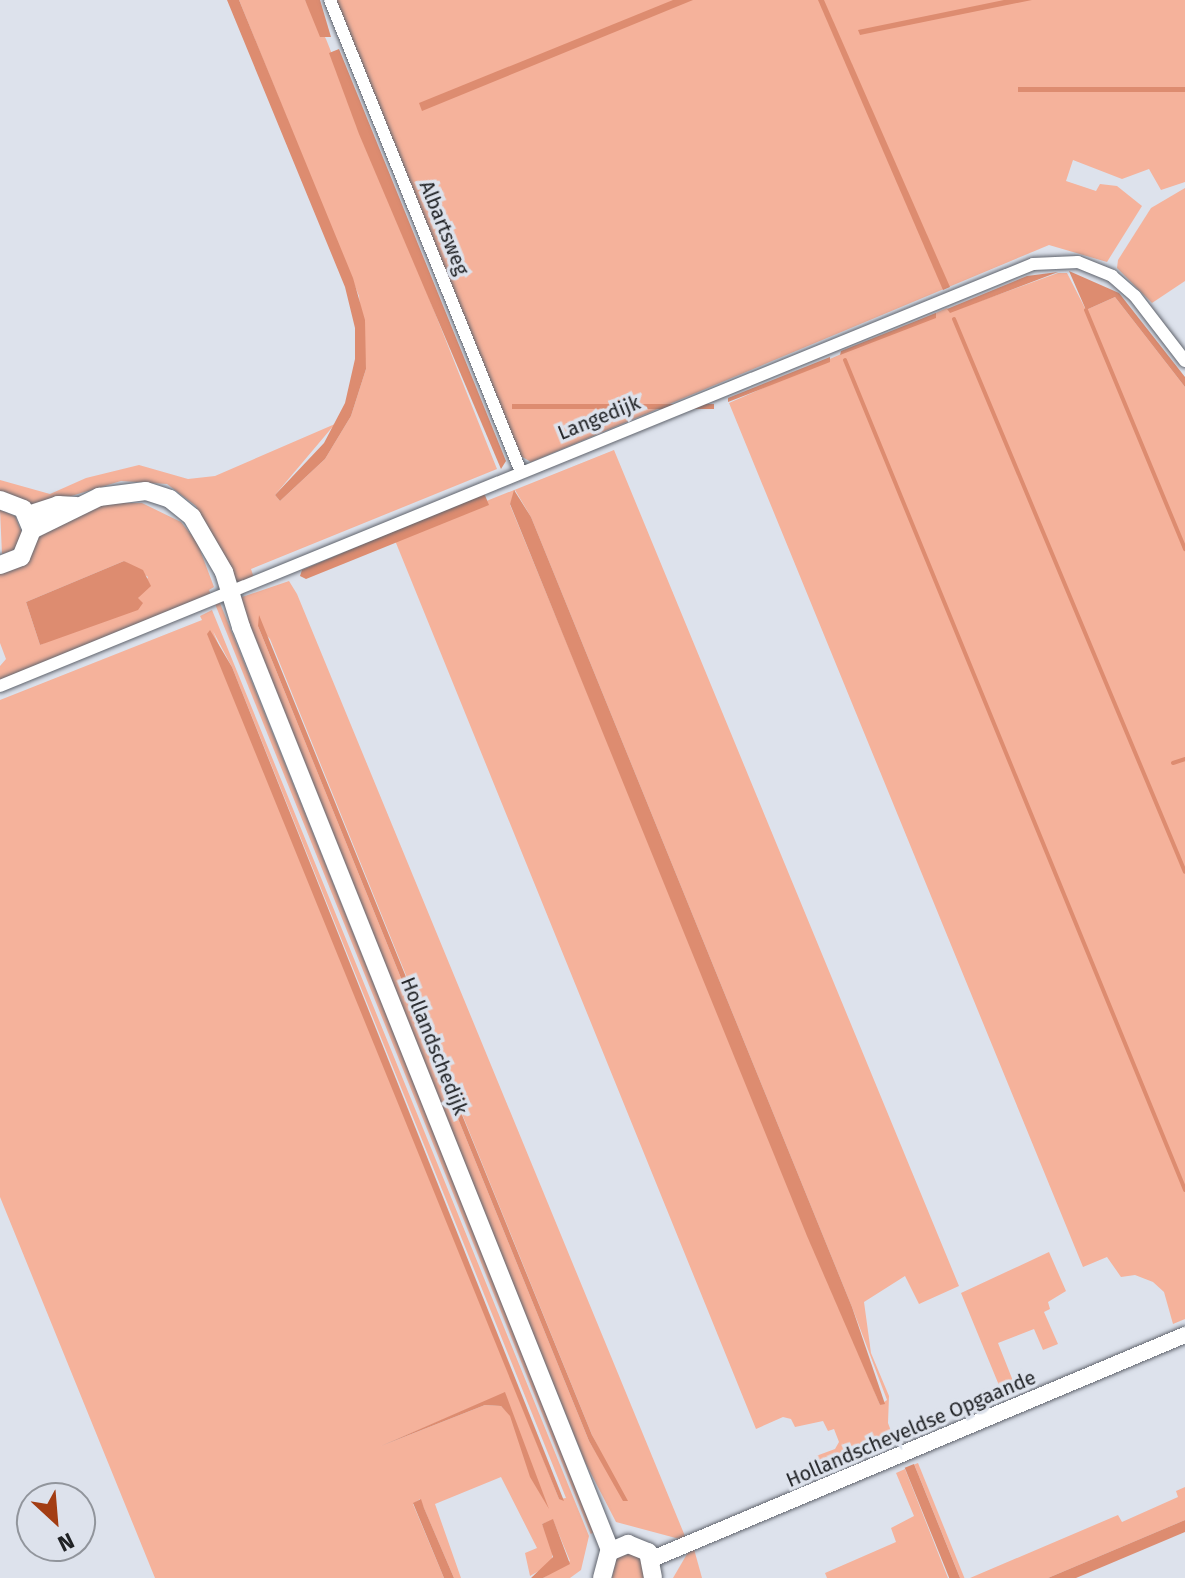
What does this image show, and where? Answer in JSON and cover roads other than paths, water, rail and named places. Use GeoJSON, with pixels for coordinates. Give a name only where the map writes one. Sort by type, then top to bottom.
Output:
{"type":"FeatureCollection","features":[{"type":"Feature","properties":{"kind":"main road","name":"Hollandschedijk"},"geometry":{"type":"LineString","coordinates":[[30,523],[58,505],[76,506],[114,492],[160,494],[192,517],[241,627],[587,1482],[617,1547]]}},
{"type":"Feature","properties":{"kind":"main road"},"geometry":{"type":"LineString","coordinates":[[0,500],[17,504],[30,523],[21,557],[0,565]]}},
{"type":"Feature","properties":{"kind":"main road"},"geometry":{"type":"LineString","coordinates":[[602,1578],[601,1564],[617,1547],[642,1548],[652,1559],[653,1578]]}},
{"type":"Feature","properties":{"kind":"street","name":"Albartsweg"},"geometry":{"type":"LineString","coordinates":[[330,0],[521,472]]}},
{"type":"Feature","properties":{"kind":"street","name":"Langedijk"},"geometry":{"type":"LineString","coordinates":[[0,686],[1033,264],[1078,262],[1112,276],[1135,296],[1185,361]]}},
{"type":"Feature","properties":{"kind":"street","name":"Hollandscheveldse Opgaande"},"geometry":{"type":"LineString","coordinates":[[652,1559],[1185,1335]]}},
{"type":"Feature","properties":{"kind":"waterway"},"geometry":{"type":"LineString","coordinates":[[1086,310],[1185,549]]}},
{"type":"Feature","properties":{"kind":"waterway"},"geometry":{"type":"LineString","coordinates":[[954,319],[1185,872]]}},
{"type":"Feature","properties":{"kind":"waterway"},"geometry":{"type":"LineString","coordinates":[[845,360],[1185,1190]]}},
{"type":"Feature","properties":{"kind":"waterway"},"geometry":{"type":"LineString","coordinates":[[1173,763],[1185,759]]}}]}
